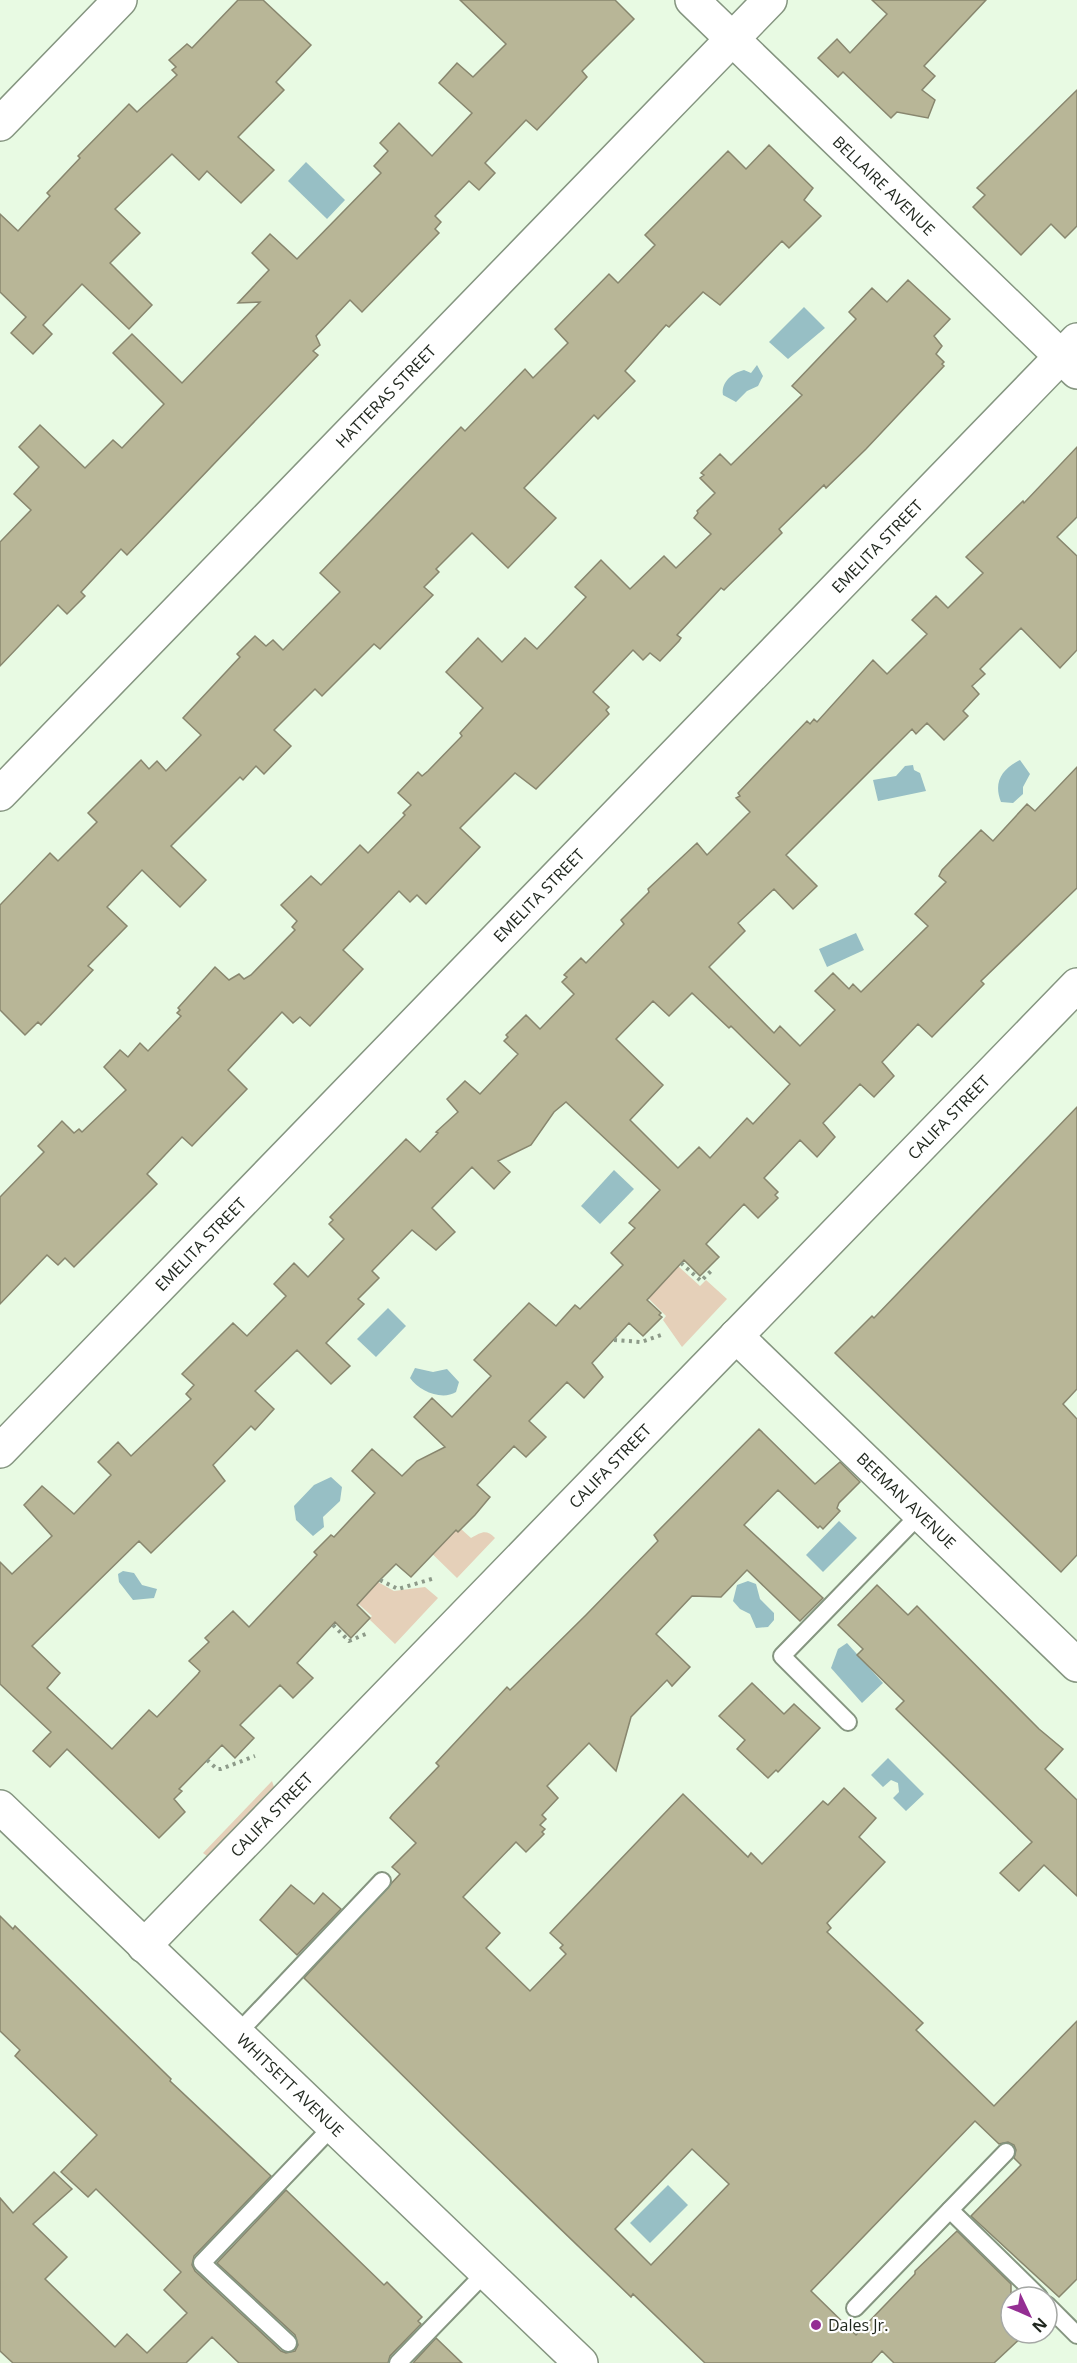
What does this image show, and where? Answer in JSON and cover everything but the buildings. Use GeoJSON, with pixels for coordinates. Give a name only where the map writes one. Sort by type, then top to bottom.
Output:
{"type":"FeatureCollection","features":[{"type":"Feature","properties":{"kind":"street"},"geometry":{"type":"LineString","coordinates":[[0,124],[120,0]]}},
{"type":"Feature","properties":{"kind":"street","name":"BELLAIRE AVENUE"},"geometry":{"type":"LineString","coordinates":[[692,0],[1072,356]]}},
{"type":"Feature","properties":{"kind":"street","name":"HATTERAS STREET"},"geometry":{"type":"LineString","coordinates":[[0,794],[770,0]]}},
{"type":"Feature","properties":{"kind":"street","name":"EMELITA STREET"},"geometry":{"type":"LineString","coordinates":[[0,1450],[1072,356]]}},
{"type":"Feature","properties":{"kind":"street","name":"CALIFA STREET"},"geometry":{"type":"LineString","coordinates":[[144,1946],[1077,985]]}},
{"type":"Feature","properties":{"kind":"street","name":"BEEMAN AVENUE"},"geometry":{"type":"LineString","coordinates":[[736,1336],[1076,1661]]}},
{"type":"Feature","properties":{"kind":"street","name":"WHITSETT AVENUE"},"geometry":{"type":"LineString","coordinates":[[0,1807],[581,2363]]}},
{"type":"Feature","properties":{"kind":"lane"},"geometry":{"type":"LineString","coordinates":[[848,1722],[782,1656],[920,1514]]}},
{"type":"Feature","properties":{"kind":"lane"},"geometry":{"type":"LineString","coordinates":[[236,2035],[382,1881]]}},
{"type":"Feature","properties":{"kind":"lane"},"geometry":{"type":"LineString","coordinates":[[288,2343],[202,2264],[332,2127]]}},
{"type":"Feature","properties":{"kind":"lane"},"geometry":{"type":"LineString","coordinates":[[855,2308],[1006,2152]]}},
{"type":"Feature","properties":{"kind":"lane"},"geometry":{"type":"LineString","coordinates":[[950,2210],[1027,2285]]}},
{"type":"Feature","properties":{"kind":"lane"},"geometry":{"type":"LineString","coordinates":[[398,2363],[485,2273]]}},
{"type":"Feature","properties":{"kind":"lane"},"geometry":{"type":"LineString","coordinates":[[1059,2317],[1077,2335]]}},
{"type":"Feature","properties":{"kind":"path"},"geometry":{"type":"LineString","coordinates":[[681,1263],[701,1281],[713,1269]]}},
{"type":"Feature","properties":{"kind":"path"},"geometry":{"type":"LineString","coordinates":[[614,1340],[641,1342],[661,1335]]}},
{"type":"Feature","properties":{"kind":"path"},"geometry":{"type":"LineString","coordinates":[[380,1580],[398,1589],[435,1578]]}},
{"type":"Feature","properties":{"kind":"path"},"geometry":{"type":"LineString","coordinates":[[333,1625],[350,1641],[368,1633]]}},
{"type":"Feature","properties":{"kind":"path"},"geometry":{"type":"LineString","coordinates":[[207,1760],[217,1769],[221,1769],[255,1756]]}},
{"type":"Feature","properties":{"kind":"shaded area"},"geometry":{"type":"Polygon","coordinates":[[[678,1266],[700,1286],[706,1280],[727,1299],[682,1347],[663,1320],[666,1316],[647,1297],[678,1266]]]}},
{"type":"Feature","properties":{"kind":"shaded area"},"geometry":{"type":"Polygon","coordinates":[[[461,1529],[471,1538],[484,1532],[495,1538],[457,1578],[415,1537],[461,1529]]]}},
{"type":"Feature","properties":{"kind":"shaded area"},"geometry":{"type":"Polygon","coordinates":[[[378,1582],[394,1591],[425,1587],[438,1598],[395,1644],[369,1619],[372,1616],[353,1599],[364,1597],[378,1582]]]}},
{"type":"Feature","properties":{"kind":"shaded area"},"geometry":{"type":"Polygon","coordinates":[[[272,1781],[275,1790],[211,1859],[203,1853],[272,1781]]]}},
{"type":"Feature","properties":{"kind":"water"},"geometry":{"type":"Polygon","coordinates":[[[306,162],[345,200],[327,219],[288,181],[306,162]]]}},
{"type":"Feature","properties":{"kind":"water"},"geometry":{"type":"Polygon","coordinates":[[[804,307],[825,328],[788,359],[769,342],[804,307]]]}},
{"type":"Feature","properties":{"kind":"water"},"geometry":{"type":"Polygon","coordinates":[[[757,365],[763,376],[758,386],[747,391],[736,402],[723,395],[726,382],[735,373],[744,370],[751,373],[757,365]]]}},
{"type":"Feature","properties":{"kind":"water"},"geometry":{"type":"Polygon","coordinates":[[[1020,760],[1030,774],[1023,787],[1023,794],[1013,803],[1001,802],[998,788],[1001,777],[1008,768],[1020,760]]]}},
{"type":"Feature","properties":{"kind":"water"},"geometry":{"type":"Polygon","coordinates":[[[913,765],[914,770],[920,773],[926,791],[878,801],[873,780],[896,776],[905,766],[913,765]]]}},
{"type":"Feature","properties":{"kind":"water"},"geometry":{"type":"Polygon","coordinates":[[[856,933],[864,950],[827,967],[819,949],[856,933]]]}},
{"type":"Feature","properties":{"kind":"water"},"geometry":{"type":"Polygon","coordinates":[[[614,1170],[634,1189],[600,1224],[581,1206],[614,1170]]]}},
{"type":"Feature","properties":{"kind":"water"},"geometry":{"type":"Polygon","coordinates":[[[388,1308],[406,1326],[376,1357],[357,1339],[388,1308]]]}},
{"type":"Feature","properties":{"kind":"water"},"geometry":{"type":"Polygon","coordinates":[[[415,1368],[433,1372],[447,1369],[459,1382],[456,1392],[450,1395],[438,1395],[425,1391],[410,1378],[415,1368]]]}},
{"type":"Feature","properties":{"kind":"water"},"geometry":{"type":"Polygon","coordinates":[[[331,1477],[342,1487],[340,1501],[323,1517],[324,1527],[313,1536],[296,1520],[294,1506],[314,1485],[331,1477]]]}},
{"type":"Feature","properties":{"kind":"water"},"geometry":{"type":"Polygon","coordinates":[[[839,1521],[857,1538],[823,1572],[806,1555],[839,1521]]]}},
{"type":"Feature","properties":{"kind":"water"},"geometry":{"type":"Polygon","coordinates":[[[123,1571],[134,1573],[142,1585],[157,1589],[154,1598],[133,1600],[119,1582],[118,1574],[123,1571]]]}},
{"type":"Feature","properties":{"kind":"water"},"geometry":{"type":"Polygon","coordinates":[[[748,1581],[756,1584],[760,1599],[774,1613],[774,1620],[768,1627],[756,1628],[750,1614],[740,1609],[733,1601],[737,1585],[748,1581]]]}},
{"type":"Feature","properties":{"kind":"water"},"geometry":{"type":"Polygon","coordinates":[[[847,1643],[883,1683],[862,1703],[831,1668],[838,1649],[847,1643]]]}},
{"type":"Feature","properties":{"kind":"water"},"geometry":{"type":"Polygon","coordinates":[[[888,1758],[924,1794],[906,1811],[893,1798],[899,1792],[898,1783],[891,1780],[883,1787],[871,1775],[888,1758]]]}},
{"type":"Feature","properties":{"kind":"water"},"geometry":{"type":"Polygon","coordinates":[[[668,2185],[688,2205],[650,2243],[630,2223],[668,2185]]]}},
{"type":"Feature","properties":{"kind":"place","name":"Dales Jr."},"geometry":{"type":"Point","coordinates":[816,2325]}}]}
